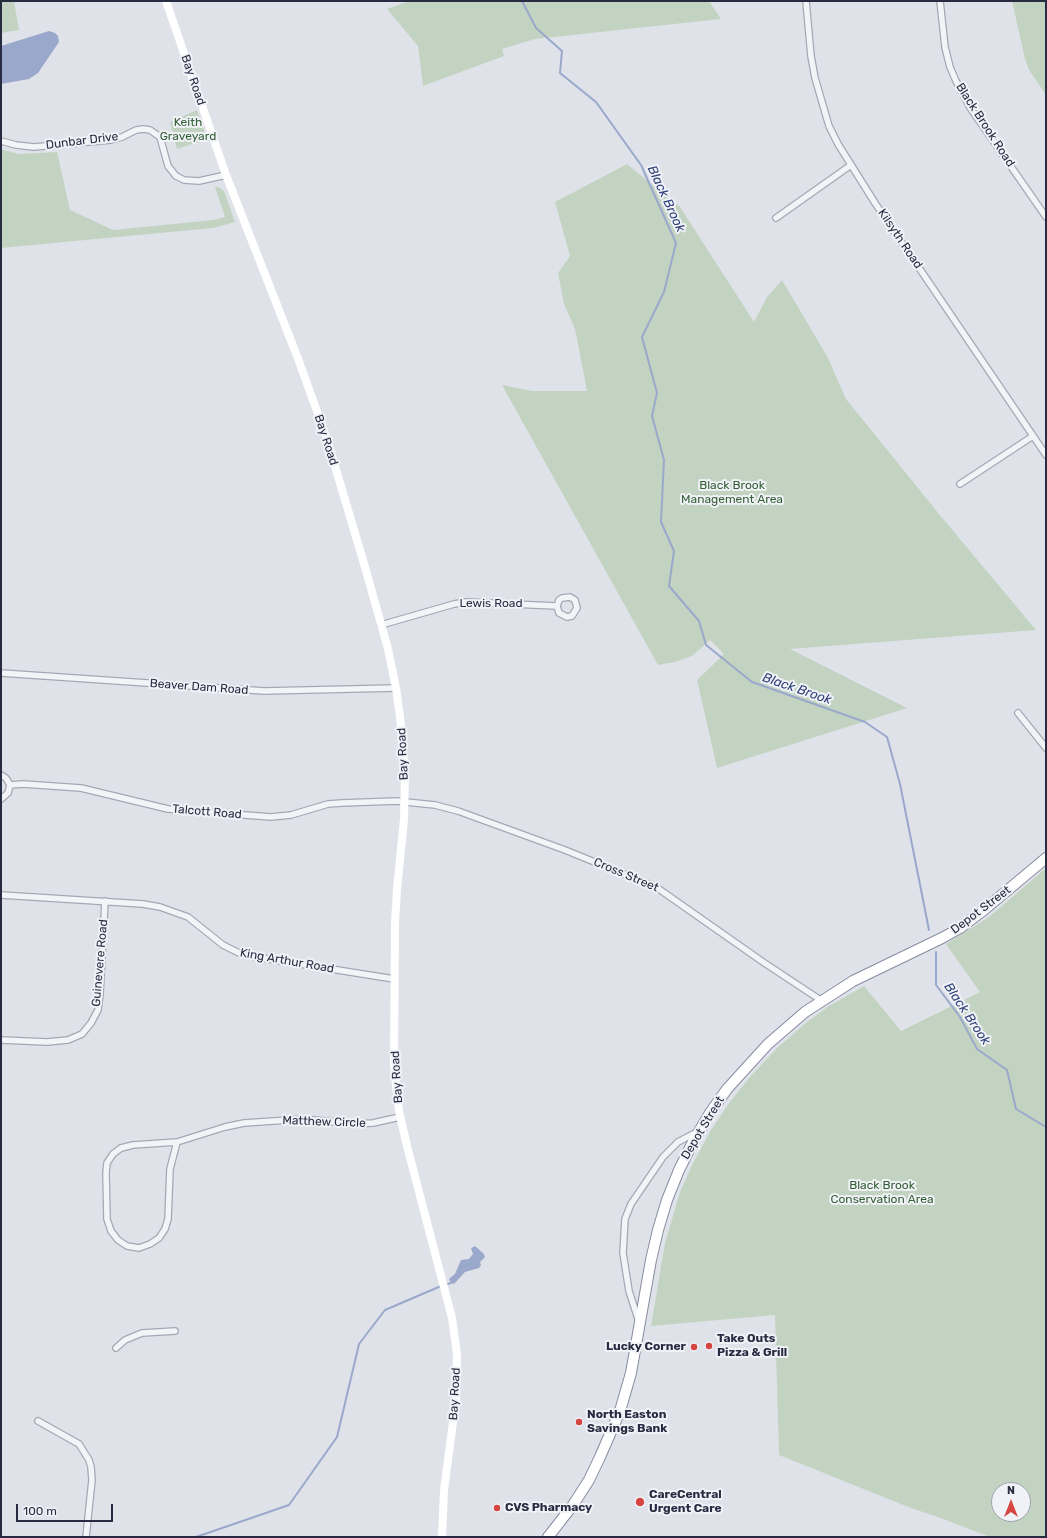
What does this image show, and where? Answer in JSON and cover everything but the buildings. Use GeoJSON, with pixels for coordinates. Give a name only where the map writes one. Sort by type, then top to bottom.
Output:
{"type":"FeatureCollection","features":[{"type":"Feature","properties":{"kind":"highway","name":"Depot Street"},"geometry":{"type":"LineString","coordinates":[[548,1537],[566,1515],[581,1493],[605,1446],[626,1392],[640,1326],[651,1260],[662,1215],[679,1170],[700,1131],[727,1089],[756,1056],[795,1020],[861,976],[960,928],[997,900],[1046,858]]}},
{"type":"Feature","properties":{"kind":"main road","name":"Bay Road"},"geometry":{"type":"LineString","coordinates":[[166,1],[226,175],[297,356],[326,436],[381,625],[396,688],[404,758],[405,802],[396,896],[394,1064],[400,1117],[449,1304],[456,1341],[457,1389],[443,1502],[442,1537]]}},
{"type":"Feature","properties":{"kind":"street","name":"Kilsyth Road"},"geometry":{"type":"LineString","coordinates":[[806,1],[811,56],[818,90],[829,126],[840,149],[1046,455]]}},
{"type":"Feature","properties":{"kind":"street","name":"Black Brook Road"},"geometry":{"type":"LineString","coordinates":[[940,1],[946,52],[956,81],[971,109],[1046,218]]}},
{"type":"Feature","properties":{"kind":"street","name":"Dunbar Drive"},"geometry":{"type":"LineString","coordinates":[[1,141],[16,145],[34,147],[111,140],[122,137],[136,130],[150,130],[160,137],[168,166],[176,176],[184,180],[199,181],[226,175]]}},
{"type":"Feature","properties":{"kind":"street"},"geometry":{"type":"LineString","coordinates":[[776,218],[851,165]]}},
{"type":"Feature","properties":{"kind":"street"},"geometry":{"type":"LineString","coordinates":[[960,484],[1033,436]]}},
{"type":"Feature","properties":{"kind":"street","name":"Lewis Road"},"geometry":{"type":"LineString","coordinates":[[381,625],[442,607],[466,602],[557,606]]}},
{"type":"Feature","properties":{"kind":"street","name":"Beaver Dam Road"},"geometry":{"type":"LineString","coordinates":[[1,673],[264,691],[396,688]]}},
{"type":"Feature","properties":{"kind":"street"},"geometry":{"type":"LineString","coordinates":[[1018,713],[1046,748]]}},
{"type":"Feature","properties":{"kind":"street"},"geometry":{"type":"LineString","coordinates":[[1,775],[6,778],[10,785],[8,793],[1,799]]}},
{"type":"Feature","properties":{"kind":"street","name":"Talcott Road"},"geometry":{"type":"LineString","coordinates":[[10,785],[23,784],[81,788],[168,809],[271,817],[291,815],[334,803],[405,802]]}},
{"type":"Feature","properties":{"kind":"street","name":"Cross Street"},"geometry":{"type":"LineString","coordinates":[[405,802],[435,805],[476,816],[619,871],[656,887],[763,962],[822,1001]]}},
{"type":"Feature","properties":{"kind":"street","name":"King Arthur Road"},"geometry":{"type":"LineString","coordinates":[[1,895],[144,904],[175,911],[193,920],[223,945],[244,954],[394,979]]}},
{"type":"Feature","properties":{"kind":"street","name":"Guinevere Road"},"geometry":{"type":"LineString","coordinates":[[1,1040],[47,1042],[68,1040],[82,1034],[91,1023],[98,1010],[100,994],[105,901]]}},
{"type":"Feature","properties":{"kind":"street","name":"Matthew Circle"},"geometry":{"type":"LineString","coordinates":[[177,1142],[170,1169],[168,1219],[165,1229],[159,1238],[150,1244],[139,1248],[127,1246],[118,1240],[111,1231],[107,1219],[107,1163],[113,1154],[122,1148],[133,1145],[177,1142],[239,1124],[304,1119],[355,1124],[373,1123],[400,1117]]}},
{"type":"Feature","properties":{"kind":"street"},"geometry":{"type":"LineString","coordinates":[[640,1326],[629,1291],[624,1260],[623,1236],[625,1219],[631,1204],[664,1157],[678,1142],[700,1131]]}},
{"type":"Feature","properties":{"kind":"street"},"geometry":{"type":"LineString","coordinates":[[116,1348],[125,1340],[142,1333],[175,1330]]}},
{"type":"Feature","properties":{"kind":"street"},"geometry":{"type":"LineString","coordinates":[[38,1421],[79,1444],[89,1460],[92,1480],[86,1537]]}},
{"type":"Feature","properties":{"kind":"green space"},"geometry":{"type":"Polygon","coordinates":[[[1,1],[14,1],[19,30],[1,33],[1,1]]]}},
{"type":"Feature","properties":{"kind":"green space"},"geometry":{"type":"Polygon","coordinates":[[[409,1],[709,1],[721,19],[535,39],[502,49],[504,56],[423,86],[418,46],[387,9],[409,1]]]}},
{"type":"Feature","properties":{"kind":"green space"},"geometry":{"type":"Polygon","coordinates":[[[1012,1],[1046,1],[1046,95],[1029,70],[1025,59],[1012,1]]]}},
{"type":"Feature","properties":{"kind":"green space","name":"Keith Graveyard"},"geometry":{"type":"Polygon","coordinates":[[[197,110],[207,139],[177,149],[170,122],[197,110]]]}},
{"type":"Feature","properties":{"kind":"green space"},"geometry":{"type":"Polygon","coordinates":[[[1,149],[18,154],[57,152],[70,210],[113,230],[214,220],[225,217],[215,187],[218,187],[224,191],[235,222],[213,228],[1,248],[1,149]]]}},
{"type":"Feature","properties":{"kind":"green space","name":"Black Brook Management Area"},"geometry":{"type":"Polygon","coordinates":[[[627,164],[680,207],[754,322],[767,297],[782,280],[827,356],[846,399],[939,514],[1036,630],[790,649],[907,708],[717,768],[697,680],[724,654],[710,640],[692,656],[675,662],[658,665],[502,385],[532,391],[587,391],[575,329],[564,304],[558,273],[570,256],[555,202],[627,164]]]}},
{"type":"Feature","properties":{"kind":"green space","name":"Black Brook Conservation Area"},"geometry":{"type":"Polygon","coordinates":[[[1046,868],[1046,1537],[990,1537],[911,1508],[779,1455],[775,1315],[651,1326],[665,1243],[680,1192],[693,1163],[711,1130],[729,1103],[750,1077],[777,1048],[807,1022],[829,1006],[864,986],[901,1031],[980,992],[946,944],[989,917],[1046,868]]]}},
{"type":"Feature","properties":{"kind":"water"},"geometry":{"type":"Polygon","coordinates":[[[49,31],[58,36],[59,42],[38,73],[29,79],[1,84],[1,46],[49,31]]]}},
{"type":"Feature","properties":{"kind":"water"},"geometry":{"type":"Polygon","coordinates":[[[475,1246],[484,1254],[485,1257],[480,1262],[481,1265],[479,1268],[465,1272],[454,1284],[451,1283],[449,1279],[455,1274],[461,1260],[469,1259],[473,1254],[471,1248],[475,1246]]]}},
{"type":"Feature","properties":{"kind":"waterway","name":"Black Brook"},"geometry":{"type":"LineString","coordinates":[[522,1],[536,28],[562,51],[560,73],[596,102],[641,165],[676,243],[664,292],[642,337],[657,393],[652,416],[664,460],[661,522],[674,551],[669,586],[699,621],[706,645],[752,682],[865,722],[887,737],[900,784],[929,930]]}},
{"type":"Feature","properties":{"kind":"waterway","name":"Black Brook"},"geometry":{"type":"LineString","coordinates":[[936,952],[936,985],[960,1017],[977,1049],[1007,1070],[1016,1109],[1046,1127]]}},
{"type":"Feature","properties":{"kind":"waterway"},"geometry":{"type":"LineString","coordinates":[[196,1537],[289,1505],[337,1437],[359,1344],[385,1310],[441,1286]]}},
{"type":"Feature","properties":{"kind":"place","name":"Take Outs Pizza & Grill"},"geometry":{"type":"Point","coordinates":[709,1346]}},
{"type":"Feature","properties":{"kind":"place","name":"Lucky Corner"},"geometry":{"type":"Point","coordinates":[694,1347]}},
{"type":"Feature","properties":{"kind":"place","name":"North Easton Savings Bank"},"geometry":{"type":"Point","coordinates":[579,1422]}},
{"type":"Feature","properties":{"kind":"place","name":"CareCentral Urgent Care"},"geometry":{"type":"Point","coordinates":[640,1502]}},
{"type":"Feature","properties":{"kind":"place","name":"CVS Pharmacy"},"geometry":{"type":"Point","coordinates":[497,1508]}}]}
